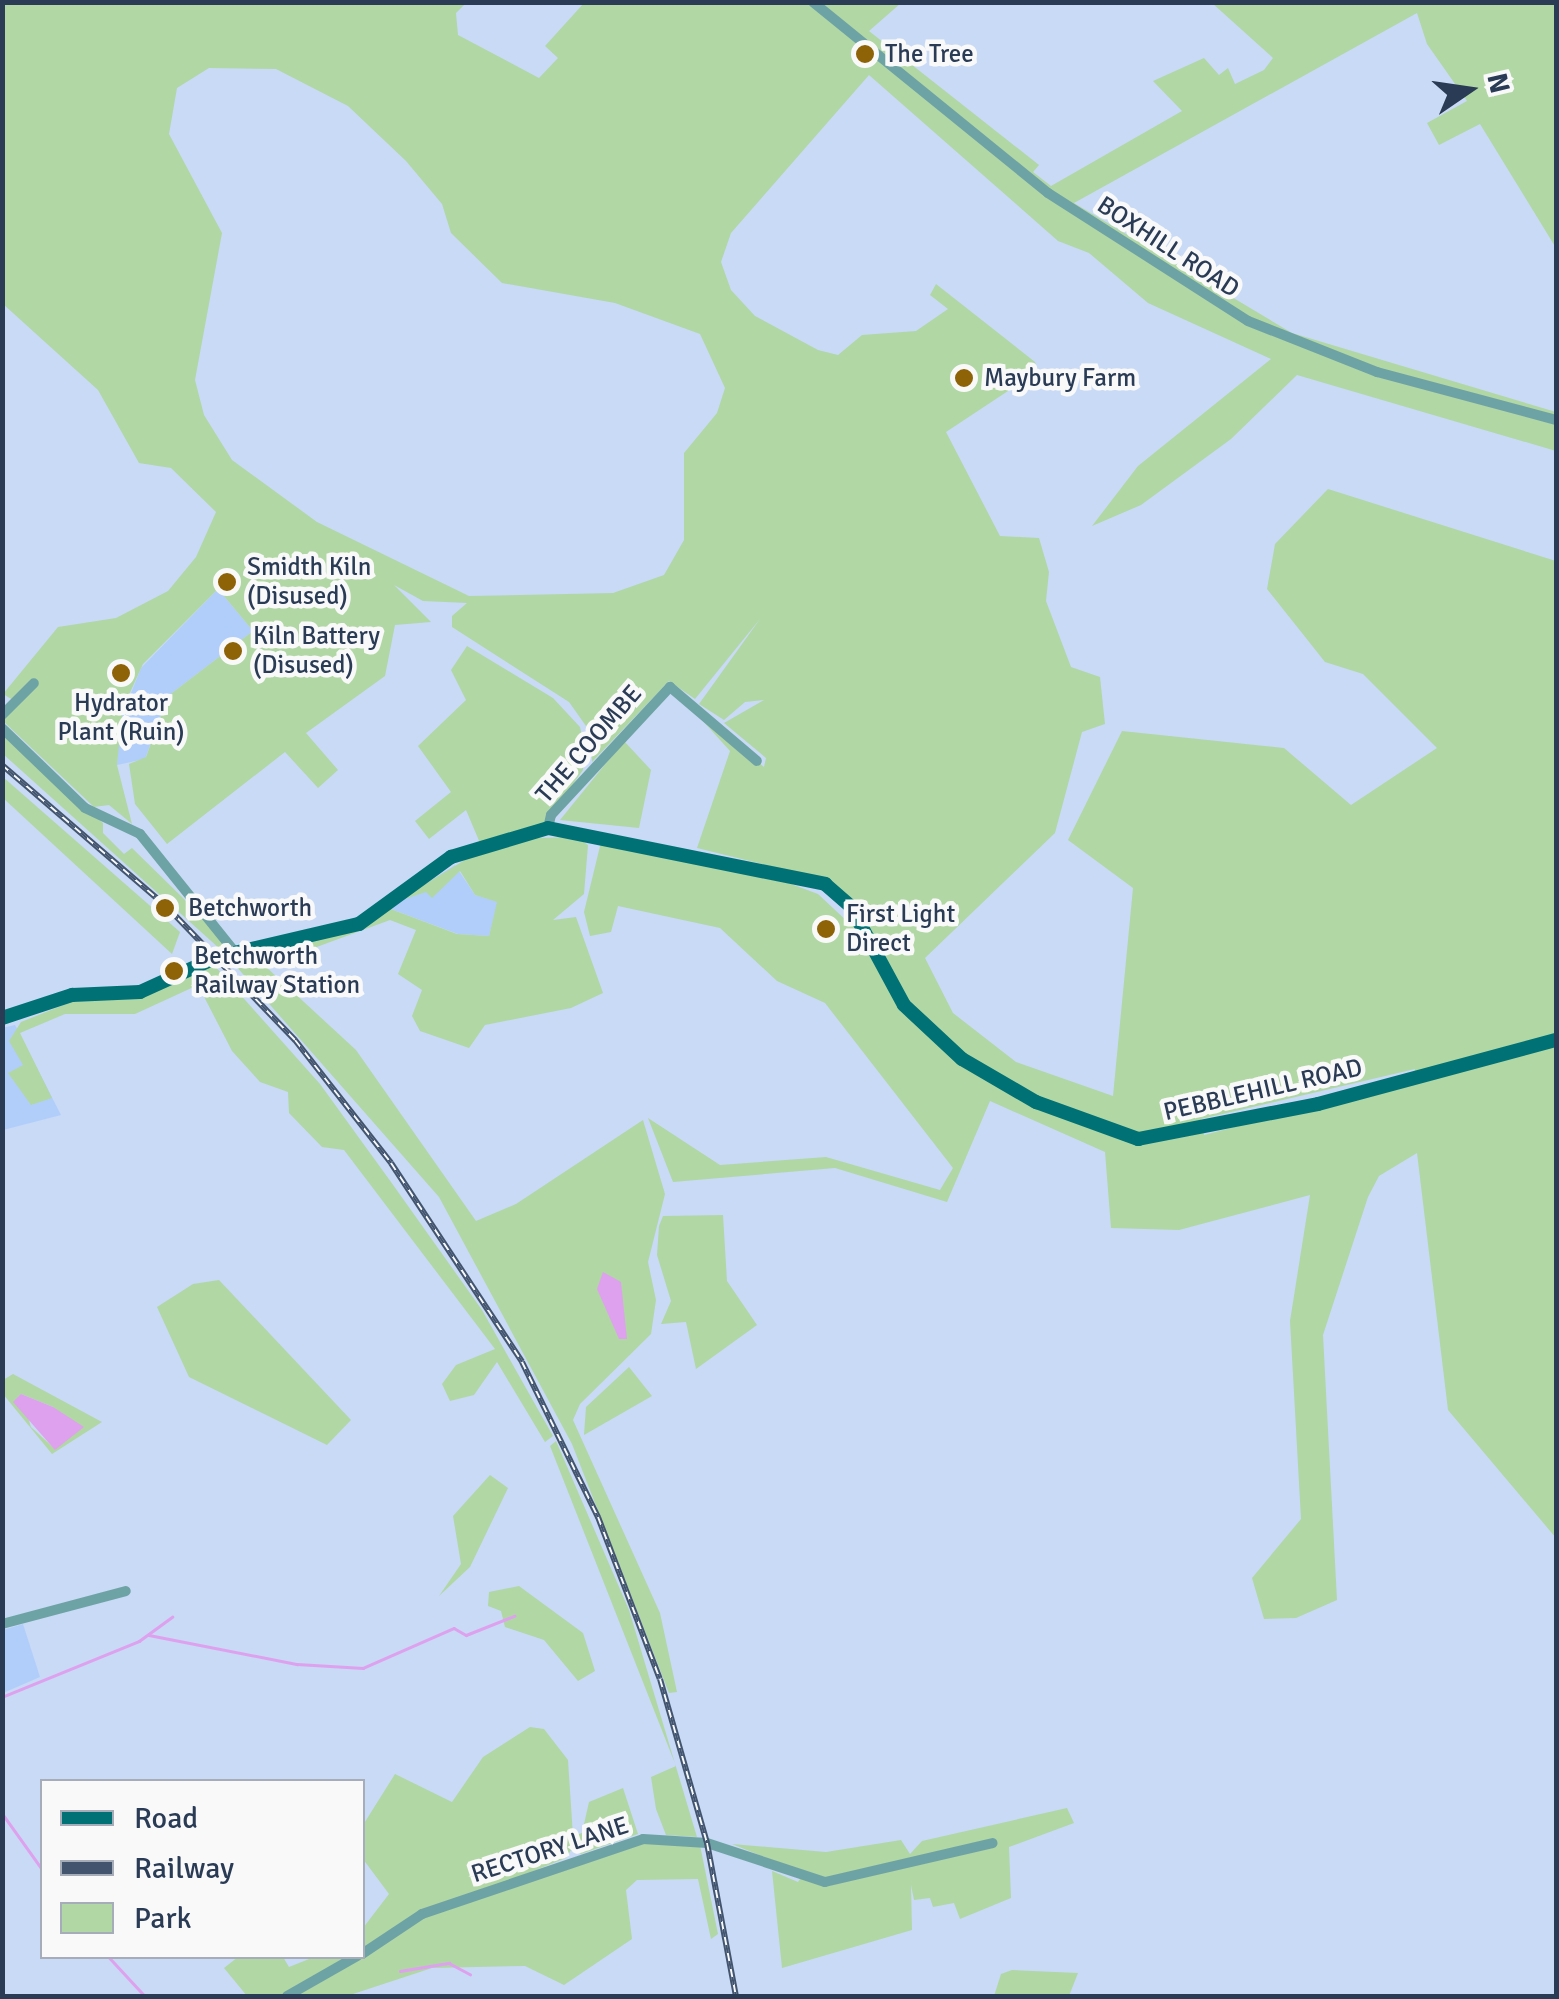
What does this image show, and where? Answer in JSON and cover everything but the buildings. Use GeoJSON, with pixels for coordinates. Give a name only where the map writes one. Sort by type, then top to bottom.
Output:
{"type":"FeatureCollection","features":[{"type":"Feature","properties":{"kind":"main road"},"geometry":{"type":"LineString","coordinates":[[2,1018],[72,995],[140,992],[236,952],[360,924],[450,857],[548,828]]}},
{"type":"Feature","properties":{"kind":"main road","name":"PEBBLEHILL ROAD"},"geometry":{"type":"LineString","coordinates":[[548,828],[825,884],[852,907],[904,1006],[962,1059],[1036,1102],[1138,1139],[1318,1104],[1556,1040]]}},
{"type":"Feature","properties":{"kind":"street","name":"BOXHILL ROAD"},"geometry":{"type":"LineString","coordinates":[[813,2],[1048,193],[1248,321],[1377,372],[1556,420]]}},
{"type":"Feature","properties":{"kind":"street"},"geometry":{"type":"LineString","coordinates":[[2,715],[34,684]]}},
{"type":"Feature","properties":{"kind":"street","name":"THE COOMBE"},"geometry":{"type":"LineString","coordinates":[[548,828],[551,815],[670,687],[757,762]]}},
{"type":"Feature","properties":{"kind":"street"},"geometry":{"type":"LineString","coordinates":[[2,728],[85,808],[140,834],[236,952]]}},
{"type":"Feature","properties":{"kind":"street"},"geometry":{"type":"LineString","coordinates":[[2,1624],[126,1591]]}},
{"type":"Feature","properties":{"kind":"street","name":"RECTORY LANE"},"geometry":{"type":"LineString","coordinates":[[365,1952],[422,1914],[643,1839],[707,1843],[825,1882],[993,1843]]}},
{"type":"Feature","properties":{"kind":"street","name":"RECTORY LANE"},"geometry":{"type":"LineString","coordinates":[[287,1996],[353,1959]]}},
{"type":"Feature","properties":{"kind":"shaded area"},"geometry":{"type":"Polygon","coordinates":[[[218,589],[253,631],[168,696],[145,759],[117,765],[119,723],[141,668],[218,589]]]}},
{"type":"Feature","properties":{"kind":"shaded area"},"geometry":{"type":"Polygon","coordinates":[[[455,865],[475,895],[498,902],[489,936],[458,934],[388,908],[455,865]]]}},
{"type":"Feature","properties":{"kind":"shaded area"},"geometry":{"type":"Polygon","coordinates":[[[15,1025],[61,1115],[3,1130],[2,1028],[15,1025]]]}},
{"type":"Feature","properties":{"kind":"shaded area"},"geometry":{"type":"Polygon","coordinates":[[[603,1272],[621,1282],[627,1339],[619,1339],[597,1289],[603,1272]]]}},
{"type":"Feature","properties":{"kind":"shaded area"},"geometry":{"type":"Polygon","coordinates":[[[21,1394],[53,1407],[84,1427],[55,1450],[13,1402],[21,1394]]]}},
{"type":"Feature","properties":{"kind":"shaded area"},"geometry":{"type":"Polygon","coordinates":[[[23,1624],[40,1677],[3,1693],[3,1630],[23,1624]]]}},
{"type":"Feature","properties":{"kind":"green space"},"geometry":{"type":"Polygon","coordinates":[[[3,3],[466,3],[456,13],[458,35],[539,78],[558,58],[545,46],[584,3],[901,3],[869,31],[1039,165],[1033,172],[1051,186],[1182,111],[1153,81],[1204,58],[1219,75],[1228,68],[1235,84],[1264,70],[1273,58],[1212,3],[1556,3],[1556,248],[1480,124],[1439,145],[1427,123],[1467,101],[1427,44],[1417,13],[1074,203],[1292,333],[1556,412],[1556,451],[1297,375],[1231,439],[1141,505],[1092,526],[1138,466],[1271,359],[1148,303],[1089,253],[1058,241],[869,75],[731,233],[721,262],[731,290],[755,316],[818,350],[838,355],[862,335],[916,331],[948,309],[930,295],[936,284],[1035,362],[1038,373],[1008,377],[1008,391],[946,432],[1000,536],[1039,538],[1049,572],[1046,601],[1071,667],[1100,677],[1105,724],[1082,732],[1055,833],[925,958],[953,1013],[1016,1062],[1113,1096],[1133,888],[1068,840],[1122,731],[1284,748],[1351,805],[1437,748],[1363,674],[1325,662],[1267,589],[1275,544],[1328,489],[1556,561],[1556,1538],[1448,1410],[1417,1153],[1379,1176],[1368,1197],[1323,1335],[1337,1600],[1296,1618],[1264,1619],[1252,1578],[1301,1519],[1290,1321],[1310,1195],[1179,1230],[1111,1228],[1105,1152],[990,1101],[947,1202],[835,1168],[673,1182],[648,1118],[720,1165],[826,1157],[940,1190],[953,1168],[825,1003],[777,981],[720,928],[618,906],[611,932],[590,936],[584,912],[601,842],[767,875],[818,894],[850,924],[860,919],[799,873],[697,848],[730,751],[684,700],[764,767],[766,758],[724,723],[764,700],[745,702],[724,720],[699,704],[760,619],[695,699],[669,681],[592,762],[591,733],[569,702],[452,627],[452,616],[467,603],[423,601],[394,585],[431,622],[395,625],[385,676],[306,733],[338,770],[318,788],[285,752],[167,844],[135,804],[129,764],[146,757],[168,696],[253,631],[218,589],[143,664],[123,708],[117,765],[132,824],[109,805],[94,807],[3,721],[13,700],[3,694],[58,627],[116,618],[168,591],[196,557],[216,512],[171,468],[139,463],[98,390],[3,304],[3,3]],[[209,68],[177,88],[169,134],[222,233],[195,380],[204,415],[232,460],[317,522],[469,596],[613,593],[664,575],[684,540],[684,453],[717,413],[725,388],[700,334],[615,303],[502,283],[451,233],[442,204],[406,161],[348,106],[276,69],[209,68]],[[1415,1069],[1201,1119],[1204,1135],[1414,1080],[1415,1069]]]}},
{"type":"Feature","properties":{"kind":"green space"},"geometry":{"type":"Polygon","coordinates":[[[467,646],[553,698],[580,727],[585,749],[583,770],[545,824],[480,843],[466,810],[429,839],[415,821],[451,792],[418,746],[466,700],[451,670],[467,646]]]}},
{"type":"Feature","properties":{"kind":"green space"},"geometry":{"type":"Polygon","coordinates":[[[2,735],[103,823],[103,833],[124,854],[132,848],[184,899],[225,943],[220,949],[3,754],[2,735]]]}},
{"type":"Feature","properties":{"kind":"green space"},"geometry":{"type":"Polygon","coordinates":[[[624,741],[651,770],[639,828],[560,820],[624,741]]]}},
{"type":"Feature","properties":{"kind":"green space"},"geometry":{"type":"Polygon","coordinates":[[[3,777],[180,932],[172,954],[3,798],[3,777]]]}},
{"type":"Feature","properties":{"kind":"green space"},"geometry":{"type":"Polygon","coordinates":[[[576,837],[588,845],[584,894],[553,920],[576,917],[603,993],[571,1008],[485,1025],[469,1048],[420,1031],[412,1016],[422,990],[398,974],[416,930],[390,920],[265,966],[356,1050],[476,1221],[516,1204],[643,1120],[665,1194],[648,1262],[656,1300],[651,1334],[580,1404],[573,1420],[660,1613],[677,1692],[669,1693],[572,1444],[439,1197],[235,965],[234,955],[388,908],[457,934],[489,936],[497,902],[475,895],[460,871],[432,898],[426,892],[396,902],[468,858],[536,838],[576,837]]]}},
{"type":"Feature","properties":{"kind":"green space"},"geometry":{"type":"Polygon","coordinates":[[[213,964],[320,1084],[482,1310],[553,1436],[545,1442],[497,1362],[474,1395],[450,1401],[442,1384],[456,1365],[495,1349],[344,1150],[322,1147],[289,1113],[288,1092],[260,1082],[232,1051],[198,985],[135,1014],[65,1014],[20,1033],[52,1098],[31,1105],[8,1073],[23,1065],[9,1041],[21,1022],[76,1000],[139,998],[213,964]]]}},
{"type":"Feature","properties":{"kind":"green space"},"geometry":{"type":"Polygon","coordinates":[[[723,1215],[727,1281],[757,1325],[696,1369],[686,1322],[661,1324],[671,1301],[657,1255],[659,1226],[663,1216],[723,1215]]]}},
{"type":"Feature","properties":{"kind":"green space"},"geometry":{"type":"Polygon","coordinates":[[[219,1280],[351,1420],[327,1445],[189,1377],[157,1307],[193,1284],[219,1280]]]}},
{"type":"Feature","properties":{"kind":"green space"},"geometry":{"type":"Polygon","coordinates":[[[629,1367],[652,1396],[584,1435],[586,1407],[629,1367]]]}},
{"type":"Feature","properties":{"kind":"green space"},"geometry":{"type":"Polygon","coordinates":[[[13,1374],[102,1422],[52,1454],[3,1394],[3,1380],[13,1374]],[[21,1394],[31,1427],[55,1449],[68,1436],[53,1407],[21,1394]]]}},
{"type":"Feature","properties":{"kind":"green space"},"geometry":{"type":"Polygon","coordinates":[[[556,1441],[629,1610],[675,1763],[550,1446],[556,1441]]]}},
{"type":"Feature","properties":{"kind":"green space"},"geometry":{"type":"Polygon","coordinates":[[[490,1475],[508,1488],[470,1567],[439,1596],[461,1564],[453,1516],[490,1475]]]}},
{"type":"Feature","properties":{"kind":"green space"},"geometry":{"type":"Polygon","coordinates":[[[519,1586],[583,1633],[595,1671],[578,1681],[544,1640],[505,1627],[501,1611],[488,1606],[489,1592],[519,1586]]]}},
{"type":"Feature","properties":{"kind":"green space"},"geometry":{"type":"Polygon","coordinates":[[[530,1727],[544,1729],[568,1760],[573,1836],[582,1833],[589,1802],[623,1788],[638,1834],[581,1854],[573,1847],[566,1858],[511,1880],[636,1843],[700,1845],[718,1934],[711,1939],[698,1879],[637,1880],[626,1890],[632,1939],[564,1985],[525,1966],[432,1968],[347,1996],[293,1996],[298,1984],[281,1996],[247,1996],[224,1968],[235,1959],[284,1959],[289,1967],[309,1959],[365,1959],[365,1925],[389,1894],[365,1862],[365,1822],[395,1774],[452,1802],[483,1757],[530,1727]]]}},
{"type":"Feature","properties":{"kind":"green space"},"geometry":{"type":"Polygon","coordinates":[[[676,1766],[697,1837],[666,1835],[656,1809],[651,1777],[676,1766]]]}},
{"type":"Feature","properties":{"kind":"green space"},"geometry":{"type":"Polygon","coordinates":[[[1067,1808],[1074,1823],[1009,1847],[1011,1898],[960,1919],[954,1903],[933,1907],[930,1898],[914,1900],[911,1885],[912,1930],[782,1968],[772,1871],[798,1882],[804,1873],[732,1844],[826,1852],[901,1840],[910,1854],[922,1841],[1067,1808]]]}},
{"type":"Feature","properties":{"kind":"green space"},"geometry":{"type":"Polygon","coordinates":[[[1012,1970],[1078,1973],[1069,1996],[994,1996],[1001,1974],[1012,1970]]]}},
{"type":"Feature","properties":{"kind":"waterway"},"geometry":{"type":"LineString","coordinates":[[149,1635],[297,1664],[363,1668],[454,1628],[466,1635],[514,1616]]}},
{"type":"Feature","properties":{"kind":"waterway"},"geometry":{"type":"LineString","coordinates":[[2,1697],[139,1641],[172,1617]]}},
{"type":"Feature","properties":{"kind":"waterway"},"geometry":{"type":"LineString","coordinates":[[2,1813],[40,1866]]}},
{"type":"Feature","properties":{"kind":"waterway"},"geometry":{"type":"LineString","coordinates":[[111,1959],[145,1996]]}},
{"type":"Feature","properties":{"kind":"waterway"},"geometry":{"type":"LineString","coordinates":[[400,1971],[449,1963],[470,1974]]}},
{"type":"Feature","properties":{"kind":"railway"},"geometry":{"type":"LineString","coordinates":[[2,765],[167,907],[295,1040],[391,1163],[522,1362],[598,1517],[660,1679],[707,1843],[736,1996]]}},
{"type":"Feature","properties":{"kind":"place","name":"The Tree"},"geometry":{"type":"Point","coordinates":[865,54]}},
{"type":"Feature","properties":{"kind":"place","name":"Maybury Farm"},"geometry":{"type":"Point","coordinates":[964,378]}},
{"type":"Feature","properties":{"kind":"place","name":"Smidth Kiln (Disused)"},"geometry":{"type":"Point","coordinates":[227,582]}},
{"type":"Feature","properties":{"kind":"place","name":"Kiln Battery (Disused)"},"geometry":{"type":"Point","coordinates":[233,651]}},
{"type":"Feature","properties":{"kind":"place","name":"Hydrator Plant (Ruin)"},"geometry":{"type":"Point","coordinates":[121,673]}},
{"type":"Feature","properties":{"kind":"place","name":"Betchworth"},"geometry":{"type":"Point","coordinates":[165,908]}},
{"type":"Feature","properties":{"kind":"place","name":"First Light Direct"},"geometry":{"type":"Point","coordinates":[826,929]}},
{"type":"Feature","properties":{"kind":"place","name":"Betchworth Railway Station"},"geometry":{"type":"Point","coordinates":[174,971]}}]}
